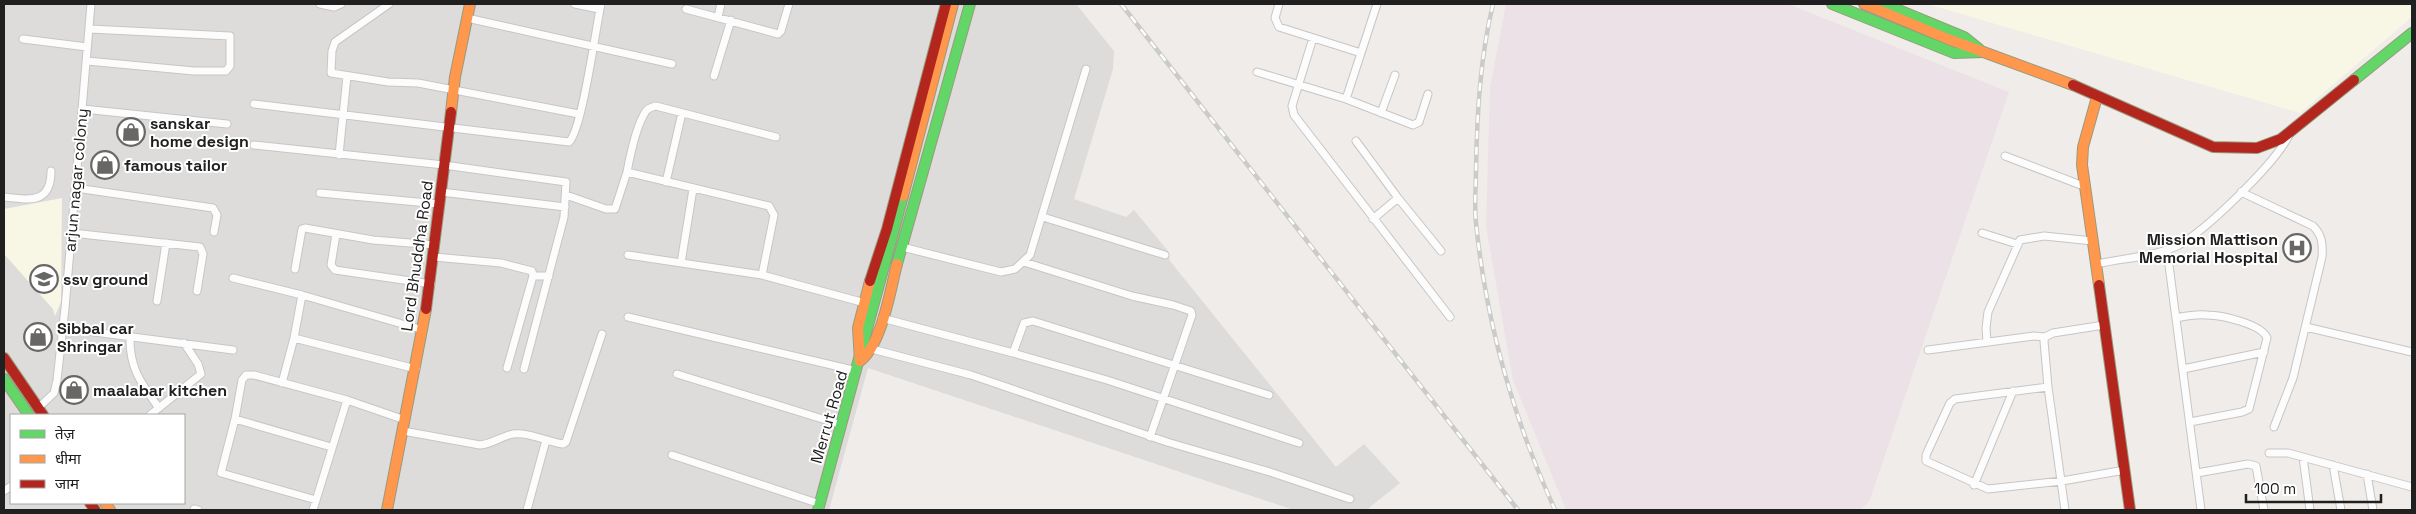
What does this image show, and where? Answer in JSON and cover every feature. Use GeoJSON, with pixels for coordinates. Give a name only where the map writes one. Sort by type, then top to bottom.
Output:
{"type":"FeatureCollection","features":[{"type":"Feature","properties":{"kind":"street","name":"arjun nagar colony"},"geometry":{"type":"LineString","coordinates":[[41,412],[55,390],[63,328],[91,4]]}},
{"type":"Feature","properties":{"kind":"street"},"geometry":{"type":"LineString","coordinates":[[320,4],[336,7],[341,4]]}},
{"type":"Feature","properties":{"kind":"street"},"geometry":{"type":"LineString","coordinates":[[389,4],[333,46],[331,72],[388,82],[418,83],[580,114]]}},
{"type":"Feature","properties":{"kind":"street","name":"Lord Bhuddha Road"},"geometry":{"type":"LineString","coordinates":[[387,510],[416,369],[431,284],[454,90],[470,4]]}},
{"type":"Feature","properties":{"kind":"street"},"geometry":{"type":"LineString","coordinates":[[254,104],[569,142],[573,138],[580,114],[600,7],[574,4]]}},
{"type":"Feature","properties":{"kind":"street"},"geometry":{"type":"LineString","coordinates":[[718,17],[720,4]]}},
{"type":"Feature","properties":{"kind":"street"},"geometry":{"type":"LineString","coordinates":[[686,9],[778,34],[781,31],[789,4]]}},
{"type":"Feature","properties":{"kind":"street"},"geometry":{"type":"LineString","coordinates":[[859,366],[856,344],[864,303],[886,232],[946,4]]}},
{"type":"Feature","properties":{"kind":"street","name":"Merrut Road"},"geometry":{"type":"LineString","coordinates":[[819,507],[868,333],[953,4]]}},
{"type":"Feature","properties":{"kind":"street"},"geometry":{"type":"LineString","coordinates":[[859,366],[872,349],[882,318],[970,4]]}},
{"type":"Feature","properties":{"kind":"street"},"geometry":{"type":"LineString","coordinates":[[1279,4],[1275,18],[1279,27],[1361,53]]}},
{"type":"Feature","properties":{"kind":"street"},"geometry":{"type":"LineString","coordinates":[[1346,99],[1377,4]]}},
{"type":"Feature","properties":{"kind":"street"},"geometry":{"type":"LineString","coordinates":[[1832,4],[1954,53],[1984,52]]}},
{"type":"Feature","properties":{"kind":"street"},"geometry":{"type":"LineString","coordinates":[[1864,4],[1948,39],[2022,64],[2064,81],[2213,147],[2257,148],[2281,139],[2412,33]]}},
{"type":"Feature","properties":{"kind":"street"},"geometry":{"type":"LineString","coordinates":[[1890,5],[1964,37],[1984,52]]}},
{"type":"Feature","properties":{"kind":"street"},"geometry":{"type":"LineString","coordinates":[[467,18],[672,64]]}},
{"type":"Feature","properties":{"kind":"street"},"geometry":{"type":"LineString","coordinates":[[714,76],[732,20]]}},
{"type":"Feature","properties":{"kind":"street"},"geometry":{"type":"LineString","coordinates":[[87,61],[194,71],[226,71],[230,66],[230,36],[90,29]]}},
{"type":"Feature","properties":{"kind":"street"},"geometry":{"type":"LineString","coordinates":[[1313,38],[1292,106],[1294,115],[1450,318]]}},
{"type":"Feature","properties":{"kind":"street"},"geometry":{"type":"LineString","coordinates":[[23,39],[87,47]]}},
{"type":"Feature","properties":{"kind":"street"},"geometry":{"type":"LineString","coordinates":[[902,247],[1001,272],[1008,272],[1024,262],[1030,255],[1043,217],[1086,69]]}},
{"type":"Feature","properties":{"kind":"street"},"geometry":{"type":"LineString","coordinates":[[1258,72],[1346,99],[1407,124],[1419,122],[1428,94]]}},
{"type":"Feature","properties":{"kind":"street"},"geometry":{"type":"LineString","coordinates":[[1381,113],[1394,75]]}},
{"type":"Feature","properties":{"kind":"street"},"geometry":{"type":"LineString","coordinates":[[339,155],[347,76]]}},
{"type":"Feature","properties":{"kind":"street"},"geometry":{"type":"LineString","coordinates":[[2097,97],[2083,147],[2082,165],[2130,510]]}},
{"type":"Feature","properties":{"kind":"street"},"geometry":{"type":"LineString","coordinates":[[566,195],[606,209],[615,208],[646,111],[656,106],[776,137]]}},
{"type":"Feature","properties":{"kind":"street"},"geometry":{"type":"LineString","coordinates":[[83,109],[227,124]]}},
{"type":"Feature","properties":{"kind":"street"},"geometry":{"type":"LineString","coordinates":[[666,182],[682,113]]}},
{"type":"Feature","properties":{"kind":"street"},"geometry":{"type":"LineString","coordinates":[[2097,264],[2167,250],[2190,237],[2241,192],[2279,153],[2290,132]]}},
{"type":"Feature","properties":{"kind":"street"},"geometry":{"type":"LineString","coordinates":[[1356,142],[1441,251]]}},
{"type":"Feature","properties":{"kind":"street"},"geometry":{"type":"LineString","coordinates":[[254,145],[444,165],[565,182],[567,184],[565,207],[524,369]]}},
{"type":"Feature","properties":{"kind":"street"},"geometry":{"type":"LineString","coordinates":[[2005,156],[2086,186]]}},
{"type":"Feature","properties":{"kind":"street"},"geometry":{"type":"LineString","coordinates":[[4,197],[35,199],[44,195],[51,183],[51,171]]}},
{"type":"Feature","properties":{"kind":"street"},"geometry":{"type":"LineString","coordinates":[[627,172],[770,206],[774,215],[762,276]]}},
{"type":"Feature","properties":{"kind":"street"},"geometry":{"type":"LineString","coordinates":[[76,188],[213,208],[217,215],[214,232]]}},
{"type":"Feature","properties":{"kind":"street"},"geometry":{"type":"LineString","coordinates":[[681,263],[693,189]]}},
{"type":"Feature","properties":{"kind":"street"},"geometry":{"type":"LineString","coordinates":[[441,192],[565,207]]}},
{"type":"Feature","properties":{"kind":"street"},"geometry":{"type":"LineString","coordinates":[[2241,192],[2307,222],[2318,231],[2323,244],[2322,257],[2292,384],[2274,427]]}},
{"type":"Feature","properties":{"kind":"street"},"geometry":{"type":"LineString","coordinates":[[320,193],[439,204]]}},
{"type":"Feature","properties":{"kind":"street"},"geometry":{"type":"LineString","coordinates":[[1373,219],[1398,198]]}},
{"type":"Feature","properties":{"kind":"street"},"geometry":{"type":"LineString","coordinates":[[1043,217],[1165,255]]}},
{"type":"Feature","properties":{"kind":"street"},"geometry":{"type":"LineString","coordinates":[[295,270],[302,229],[311,228],[336,234],[435,245]]}},
{"type":"Feature","properties":{"kind":"street"},"geometry":{"type":"LineString","coordinates":[[72,233],[200,247],[203,250],[197,291]]}},
{"type":"Feature","properties":{"kind":"street"},"geometry":{"type":"LineString","coordinates":[[1982,233],[2016,244]]}},
{"type":"Feature","properties":{"kind":"street"},"geometry":{"type":"LineString","coordinates":[[336,234],[331,265],[334,270],[431,284]]}},
{"type":"Feature","properties":{"kind":"street"},"geometry":{"type":"LineString","coordinates":[[1987,342],[1988,312],[2016,244],[2023,238],[2036,236],[2093,241]]}},
{"type":"Feature","properties":{"kind":"street"},"geometry":{"type":"LineString","coordinates":[[157,301],[166,243]]}},
{"type":"Feature","properties":{"kind":"street"},"geometry":{"type":"LineString","coordinates":[[2167,250],[2201,510]]}},
{"type":"Feature","properties":{"kind":"street"},"geometry":{"type":"LineString","coordinates":[[628,255],[762,276],[864,303]]}},
{"type":"Feature","properties":{"kind":"street"},"geometry":{"type":"LineString","coordinates":[[434,257],[501,263],[531,270],[533,276],[507,368]]}},
{"type":"Feature","properties":{"kind":"street"},"geometry":{"type":"LineString","coordinates":[[1024,262],[1132,296],[1191,311],[1192,315],[1150,437]]}},
{"type":"Feature","properties":{"kind":"street"},"geometry":{"type":"LineString","coordinates":[[533,276],[549,276]]}},
{"type":"Feature","properties":{"kind":"street"},"geometry":{"type":"LineString","coordinates":[[233,278],[302,295],[423,330]]}},
{"type":"Feature","properties":{"kind":"street"},"geometry":{"type":"LineString","coordinates":[[282,383],[294,338],[302,295]]}},
{"type":"Feature","properties":{"kind":"street"},"geometry":{"type":"LineString","coordinates":[[2176,318],[2216,315],[2259,328],[2267,338],[2249,408],[2242,412],[2190,422]]}},
{"type":"Feature","properties":{"kind":"street"},"geometry":{"type":"LineString","coordinates":[[628,317],[859,366]]}},
{"type":"Feature","properties":{"kind":"street"},"geometry":{"type":"LineString","coordinates":[[882,318],[1013,353],[1299,443]]}},
{"type":"Feature","properties":{"kind":"street"},"geometry":{"type":"LineString","coordinates":[[1013,353],[1024,323],[1033,321],[1176,364],[1201,375],[1269,395]]}},
{"type":"Feature","properties":{"kind":"street"},"geometry":{"type":"LineString","coordinates":[[1928,350],[2034,336],[2045,337],[2053,333],[2104,325]]}},
{"type":"Feature","properties":{"kind":"street"},"geometry":{"type":"LineString","coordinates":[[2306,327],[2412,352]]}},
{"type":"Feature","properties":{"kind":"street"},"geometry":{"type":"LineString","coordinates":[[63,328],[233,350]]}},
{"type":"Feature","properties":{"kind":"street"},"geometry":{"type":"LineString","coordinates":[[403,431],[480,445],[509,435],[519,434],[563,444],[566,442],[602,334]]}},
{"type":"Feature","properties":{"kind":"street"},"geometry":{"type":"LineString","coordinates":[[130,336],[130,355],[133,367],[159,408]]}},
{"type":"Feature","properties":{"kind":"street"},"geometry":{"type":"LineString","coordinates":[[2045,337],[2048,387],[2065,510]]}},
{"type":"Feature","properties":{"kind":"street"},"geometry":{"type":"LineString","coordinates":[[294,338],[416,369]]}},
{"type":"Feature","properties":{"kind":"street"},"geometry":{"type":"LineString","coordinates":[[151,414],[201,374],[198,364],[184,343]]}},
{"type":"Feature","properties":{"kind":"street"},"geometry":{"type":"LineString","coordinates":[[872,349],[971,375],[1150,437],[1273,473],[1350,499]]}},
{"type":"Feature","properties":{"kind":"street"},"geometry":{"type":"LineString","coordinates":[[2183,369],[2264,352]]}},
{"type":"Feature","properties":{"kind":"street"},"geometry":{"type":"LineString","coordinates":[[4,358],[41,412]]}},
{"type":"Feature","properties":{"kind":"street"},"geometry":{"type":"LineString","coordinates":[[676,374],[842,425]]}},
{"type":"Feature","properties":{"kind":"street"},"geometry":{"type":"LineString","coordinates":[[316,500],[221,473],[235,419],[242,380],[246,375],[347,400],[405,420]]}},
{"type":"Feature","properties":{"kind":"street"},"geometry":{"type":"LineString","coordinates":[[4,379],[28,414]]}},
{"type":"Feature","properties":{"kind":"street"},"geometry":{"type":"LineString","coordinates":[[2048,387],[1955,399],[1950,403],[1926,455],[1926,461],[1930,465],[1974,485],[1988,489],[2062,481],[2124,470]]}},
{"type":"Feature","properties":{"kind":"street"},"geometry":{"type":"LineString","coordinates":[[1974,485],[2013,391]]}},
{"type":"Feature","properties":{"kind":"street"},"geometry":{"type":"LineString","coordinates":[[313,510],[347,400]]}},
{"type":"Feature","properties":{"kind":"street"},"geometry":{"type":"LineString","coordinates":[[235,419],[331,447]]}},
{"type":"Feature","properties":{"kind":"street"},"geometry":{"type":"LineString","coordinates":[[527,510],[546,440]]}},
{"type":"Feature","properties":{"kind":"street"},"geometry":{"type":"LineString","coordinates":[[2269,453],[2288,453],[2412,487]]}},
{"type":"Feature","properties":{"kind":"street"},"geometry":{"type":"LineString","coordinates":[[672,455],[819,507]]}},
{"type":"Feature","properties":{"kind":"street"},"geometry":{"type":"LineString","coordinates":[[2303,457],[2310,510]]}},
{"type":"Feature","properties":{"kind":"street"},"geometry":{"type":"LineString","coordinates":[[2197,473],[2248,464],[2256,466],[2264,510]]}},
{"type":"Feature","properties":{"kind":"street"},"geometry":{"type":"LineString","coordinates":[[2334,465],[2342,510]]}},
{"type":"Feature","properties":{"kind":"street"},"geometry":{"type":"LineString","coordinates":[[2367,474],[2373,510]]}},
{"type":"Feature","properties":{"kind":"shaded area"},"geometry":{"type":"Polygon","coordinates":[[[4,4],[1076,4],[1114,51],[1113,69],[1074,199],[1126,217],[1134,210],[1168,251],[1170,261],[1336,467],[1364,444],[1400,483],[1368,510],[1294,510],[868,368],[829,510],[4,510],[4,4]]]}},
{"type":"Feature","properties":{"kind":"shaded area"},"geometry":{"type":"Polygon","coordinates":[[[1506,4],[1788,4],[2009,92],[1869,502],[1860,510],[1566,510],[1513,380],[1486,227],[1490,88],[1506,4]]]}},
{"type":"Feature","properties":{"kind":"shaded area"},"geometry":{"type":"Polygon","coordinates":[[[1927,4],[2412,4],[2412,17],[2300,113],[1927,4]]]}},
{"type":"Feature","properties":{"kind":"shaded area","name":"ssv ground"},"geometry":{"type":"Polygon","coordinates":[[[62,198],[61,302],[55,316],[53,309],[4,254],[4,209],[62,198]]]}},
{"type":"Feature","properties":{"kind":"railway"},"geometry":{"type":"LineString","coordinates":[[1121,4],[1518,510]]}},
{"type":"Feature","properties":{"kind":"railway"},"geometry":{"type":"LineString","coordinates":[[1493,4],[1485,45],[1478,107],[1476,223],[1487,297],[1504,370],[1527,441],[1555,510]]}},
{"type":"Feature","properties":{"kind":"traffic: fast"},"geometry":{"type":"LineString","coordinates":[[897,264],[970,4]]}},
{"type":"Feature","properties":{"kind":"traffic: fast"},"geometry":{"type":"LineString","coordinates":[[1832,4],[1954,53],[1983,52]]}},
{"type":"Feature","properties":{"kind":"traffic: fast"},"geometry":{"type":"LineString","coordinates":[[1884,4],[1964,37],[1979,49]]}},
{"type":"Feature","properties":{"kind":"traffic: fast"},"geometry":{"type":"LineString","coordinates":[[2354,80],[2412,33]]}},
{"type":"Feature","properties":{"kind":"traffic: fast"},"geometry":{"type":"LineString","coordinates":[[818,510],[903,196]]}},
{"type":"Feature","properties":{"kind":"traffic: fast"},"geometry":{"type":"LineString","coordinates":[[4,379],[28,414]]}},
{"type":"Feature","properties":{"kind":"traffic: slow"},"geometry":{"type":"LineString","coordinates":[[451,112],[455,77],[470,4]]}},
{"type":"Feature","properties":{"kind":"traffic: slow"},"geometry":{"type":"LineString","coordinates":[[903,196],[953,4]]}},
{"type":"Feature","properties":{"kind":"traffic: slow"},"geometry":{"type":"LineString","coordinates":[[1864,4],[1948,39],[2073,85]]}},
{"type":"Feature","properties":{"kind":"traffic: slow"},"geometry":{"type":"LineString","coordinates":[[2097,97],[2083,147],[2082,165],[2099,285]]}},
{"type":"Feature","properties":{"kind":"traffic: slow"},"geometry":{"type":"LineString","coordinates":[[870,281],[858,328],[860,361],[868,353],[880,330],[897,264]]}},
{"type":"Feature","properties":{"kind":"traffic: slow"},"geometry":{"type":"LineString","coordinates":[[387,510],[426,309]]}},
{"type":"Feature","properties":{"kind":"traffic: slow"},"geometry":{"type":"LineString","coordinates":[[106,504],[110,510]]}},
{"type":"Feature","properties":{"kind":"traffic: jam"},"geometry":{"type":"LineString","coordinates":[[870,281],[887,229],[946,4]]}},
{"type":"Feature","properties":{"kind":"traffic: jam"},"geometry":{"type":"LineString","coordinates":[[2073,85],[2213,147],[2257,148],[2281,139],[2354,80]]}},
{"type":"Feature","properties":{"kind":"traffic: jam"},"geometry":{"type":"LineString","coordinates":[[426,309],[451,112]]}},
{"type":"Feature","properties":{"kind":"traffic: jam"},"geometry":{"type":"LineString","coordinates":[[2099,285],[2130,510]]}},
{"type":"Feature","properties":{"kind":"traffic: jam"},"geometry":{"type":"LineString","coordinates":[[4,358],[42,414]]}},
{"type":"Feature","properties":{"kind":"traffic: jam"},"geometry":{"type":"LineString","coordinates":[[91,504],[95,510]]}},
{"type":"Feature","properties":{"kind":"place","name":"sanskar home design"},"geometry":{"type":"Point","coordinates":[131,132]}},
{"type":"Feature","properties":{"kind":"place","name":"famous tailor"},"geometry":{"type":"Point","coordinates":[105,165]}},
{"type":"Feature","properties":{"kind":"place","name":"Mission Mattison Memorial Hospital"},"geometry":{"type":"Point","coordinates":[2297,248]}},
{"type":"Feature","properties":{"kind":"place","name":"ssv ground"},"geometry":{"type":"Point","coordinates":[44,279]}},
{"type":"Feature","properties":{"kind":"place","name":"Sibbal car Shringar"},"geometry":{"type":"Point","coordinates":[38,337]}},
{"type":"Feature","properties":{"kind":"place","name":"maalabar kitchen"},"geometry":{"type":"Point","coordinates":[74,390]}}]}
